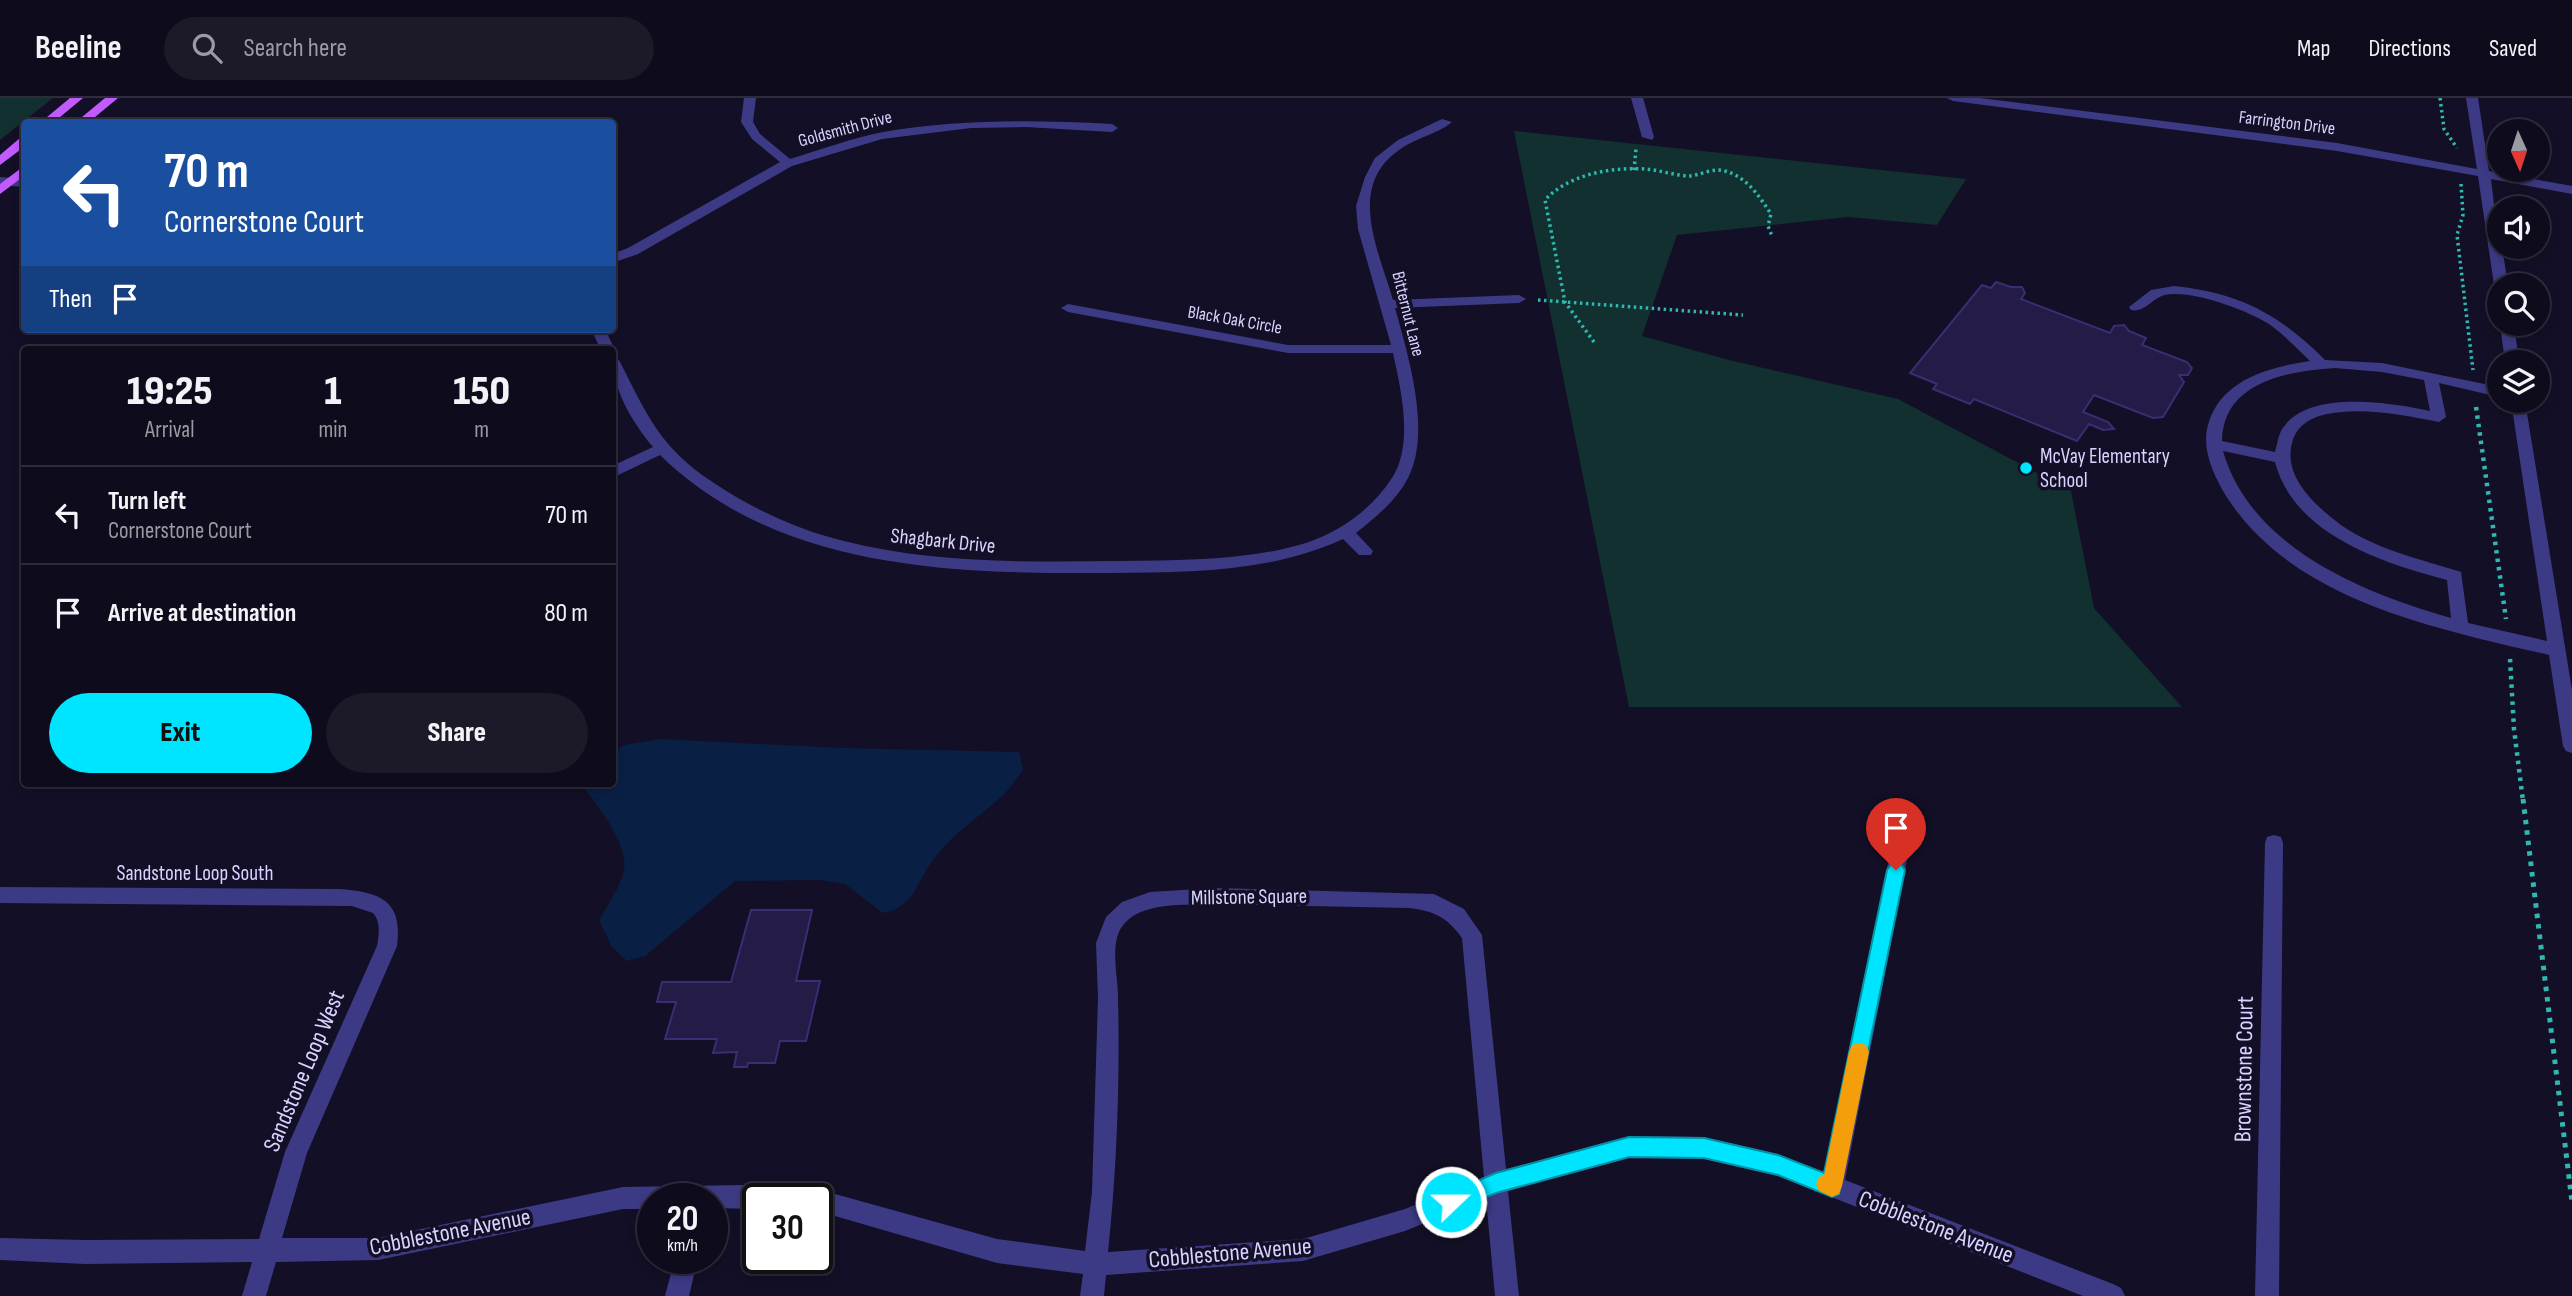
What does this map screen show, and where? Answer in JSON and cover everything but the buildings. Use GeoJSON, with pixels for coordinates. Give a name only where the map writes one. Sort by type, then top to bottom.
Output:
{"type":"FeatureCollection","features":[{"type":"Feature","properties":{"kind":"main road"},"geometry":{"type":"LineString","coordinates":[[51,119],[77,98]]}},
{"type":"Feature","properties":{"kind":"main road"},"geometry":{"type":"LineString","coordinates":[[70,119],[88,98]]}},
{"type":"Feature","properties":{"kind":"main road"},"geometry":{"type":"LineString","coordinates":[[86,119],[112,98]]}},
{"type":"Feature","properties":{"kind":"main road"},"geometry":{"type":"LineString","coordinates":[[0,161],[21,144]]}},
{"type":"Feature","properties":{"kind":"main road"},"geometry":{"type":"LineString","coordinates":[[3,184],[21,162]]}},
{"type":"Feature","properties":{"kind":"main road"},"geometry":{"type":"LineString","coordinates":[[3,184],[21,172]]}},
{"type":"Feature","properties":{"kind":"street"},"geometry":{"type":"LineString","coordinates":[[750,98],[747,122],[756,136],[788,163]]}},
{"type":"Feature","properties":{"kind":"street"},"geometry":{"type":"LineString","coordinates":[[1637,98],[1648,137]]}},
{"type":"Feature","properties":{"kind":"street","name":"Farrington Drive"},"geometry":{"type":"LineString","coordinates":[[1953,98],[2337,147],[2572,190]]}},
{"type":"Feature","properties":{"kind":"street"},"geometry":{"type":"LineString","coordinates":[[2472,98],[2499,273]]}},
{"type":"Feature","properties":{"kind":"street","name":"Bitternut Lane"},"geometry":{"type":"LineString","coordinates":[[1343,531],[1378,506],[1396,485],[1408,463],[1411,448],[1411,414],[1387,304],[1362,211],[1376,163],[1405,139],[1446,122]]}},
{"type":"Feature","properties":{"kind":"street","name":"Goldsmith Drive"},"geometry":{"type":"LineString","coordinates":[[616,257],[633,251],[788,163],[881,136],[971,124],[1026,123],[1112,128]]}},
{"type":"Feature","properties":{"kind":"street"},"geometry":{"type":"LineString","coordinates":[[3,184],[21,183]]}},
{"type":"Feature","properties":{"kind":"street"},"geometry":{"type":"LineString","coordinates":[[2136,307],[2151,295],[2166,290],[2194,294],[2234,305],[2269,319],[2321,364]]}},
{"type":"Feature","properties":{"kind":"street"},"geometry":{"type":"LineString","coordinates":[[1387,304],[1519,299]]}},
{"type":"Feature","properties":{"kind":"street","name":"Black Oak Circle"},"geometry":{"type":"LineString","coordinates":[[1068,308],[1288,349],[1397,349]]}},
{"type":"Feature","properties":{"kind":"street"},"geometry":{"type":"LineString","coordinates":[[2487,389],[2369,365],[2321,364],[2260,376],[2241,386],[2217,415],[2215,445],[2221,473],[2234,494],[2275,539],[2304,561],[2373,599],[2460,627],[2556,650]]}},
{"type":"Feature","properties":{"kind":"street","name":"Shagbark Drive"},"geometry":{"type":"LineString","coordinates":[[616,368],[645,426],[663,448],[691,474],[720,495],[756,515],[840,546],[920,561],[991,568],[1242,563],[1298,551],[1343,531]]}},
{"type":"Feature","properties":{"kind":"street"},"geometry":{"type":"LineString","coordinates":[[2431,377],[2439,417],[2359,405],[2323,409],[2297,421],[2283,440],[2282,465],[2296,492],[2324,520],[2375,550],[2409,564],[2455,576],[2460,627]]}},
{"type":"Feature","properties":{"kind":"street"},"geometry":{"type":"LineString","coordinates":[[2520,413],[2572,747]]}},
{"type":"Feature","properties":{"kind":"street"},"geometry":{"type":"LineString","coordinates":[[2215,445],[2282,458]]}},
{"type":"Feature","properties":{"kind":"street"},"geometry":{"type":"LineString","coordinates":[[616,471],[663,448]]}},
{"type":"Feature","properties":{"kind":"street"},"geometry":{"type":"LineString","coordinates":[[1343,531],[1365,551]]}},
{"type":"Feature","properties":{"kind":"street","name":"Brownstone Court"},"geometry":{"type":"LineString","coordinates":[[2267,1296],[2274,843]]}},
{"type":"Feature","properties":{"kind":"street"},"geometry":{"type":"LineString","coordinates":[[1832,1186],[1901,844]]}},
{"type":"Feature","properties":{"kind":"street","name":"Sandstone Loop South"},"geometry":{"type":"LineString","coordinates":[[0,895],[339,897],[367,899],[386,913]]}},
{"type":"Feature","properties":{"kind":"street","name":"Millstone Square"},"geometry":{"type":"LineString","coordinates":[[1092,1296],[1103,1192],[1107,943],[1113,923],[1129,908],[1150,900],[1295,895],[1434,902],[1457,915],[1472,934],[1507,1296]]}},
{"type":"Feature","properties":{"kind":"street","name":"Sandstone Loop West"},"geometry":{"type":"LineString","coordinates":[[254,1296],[296,1152],[387,946],[390,928],[386,913]]}},
{"type":"Feature","properties":{"kind":"street","name":"Cobblestone Avenue"},"geometry":{"type":"LineString","coordinates":[[833,1205],[997,1251],[1095,1264],[1303,1250],[1405,1220],[1496,1183],[1629,1147],[1704,1148],[1778,1165],[2113,1296]]}},
{"type":"Feature","properties":{"kind":"street","name":"Cobblestone Avenue"},"geometry":{"type":"LineString","coordinates":[[0,1250],[266,1252],[378,1249],[623,1198],[637,1198]]}},
{"type":"Feature","properties":{"kind":"street"},"geometry":{"type":"LineString","coordinates":[[677,1296],[683,1274]]}},
{"type":"Feature","properties":{"kind":"path"},"geometry":{"type":"LineString","coordinates":[[2440,98],[2444,129],[2456,144],[2458,153]]}},
{"type":"Feature","properties":{"kind":"path"},"geometry":{"type":"LineString","coordinates":[[1594,342],[1565,302],[1545,200],[1552,190],[1574,180],[1640,169],[1691,176],[1721,169],[1749,181],[1771,214],[1768,226],[1772,236]]}},
{"type":"Feature","properties":{"kind":"path"},"geometry":{"type":"LineString","coordinates":[[2461,183],[2463,215],[2457,235],[2473,373]]}},
{"type":"Feature","properties":{"kind":"path"},"geometry":{"type":"LineString","coordinates":[[1519,299],[1743,315]]}},
{"type":"Feature","properties":{"kind":"path"},"geometry":{"type":"LineString","coordinates":[[2476,401],[2506,618]]}},
{"type":"Feature","properties":{"kind":"path"},"geometry":{"type":"LineString","coordinates":[[2510,664],[2514,729],[2572,1202]]}},
{"type":"Feature","properties":{"kind":"green space"},"geometry":{"type":"Polygon","coordinates":[[[0,98],[53,98],[26,119],[21,119],[21,123],[0,140],[0,98]]]}},
{"type":"Feature","properties":{"kind":"green space"},"geometry":{"type":"Polygon","coordinates":[[[1514,131],[1966,179],[1937,225],[1848,217],[1677,235],[1642,336],[1729,360],[1898,399],[2071,491],[2094,608],[2182,707],[1629,707],[1514,131]]]}},
{"type":"Feature","properties":{"kind":"water"},"geometry":{"type":"Polygon","coordinates":[[[660,739],[842,748],[1019,752],[1023,770],[1005,793],[947,844],[930,864],[912,895],[893,910],[883,913],[845,884],[820,880],[735,881],[645,956],[627,961],[612,947],[599,920],[622,877],[622,849],[611,826],[583,787],[616,787],[616,750],[624,745],[660,739]]]}},
{"type":"Feature","properties":{"kind":"slow traffic"},"geometry":{"type":"LineString","coordinates":[[1826,1184],[1832,1186],[1859,1052]]}},
{"type":"Feature","properties":{"kind":"place","name":"McVay Elementary School"},"geometry":{"type":"Point","coordinates":[2026,468]}},
{"type":"Feature","properties":{"kind":"route"},"geometry":{"type":"LineString","coordinates":[[1451,1202],[1496,1183],[1629,1147],[1704,1148],[1778,1165],[1832,1186],[1896,870]]}}]}
